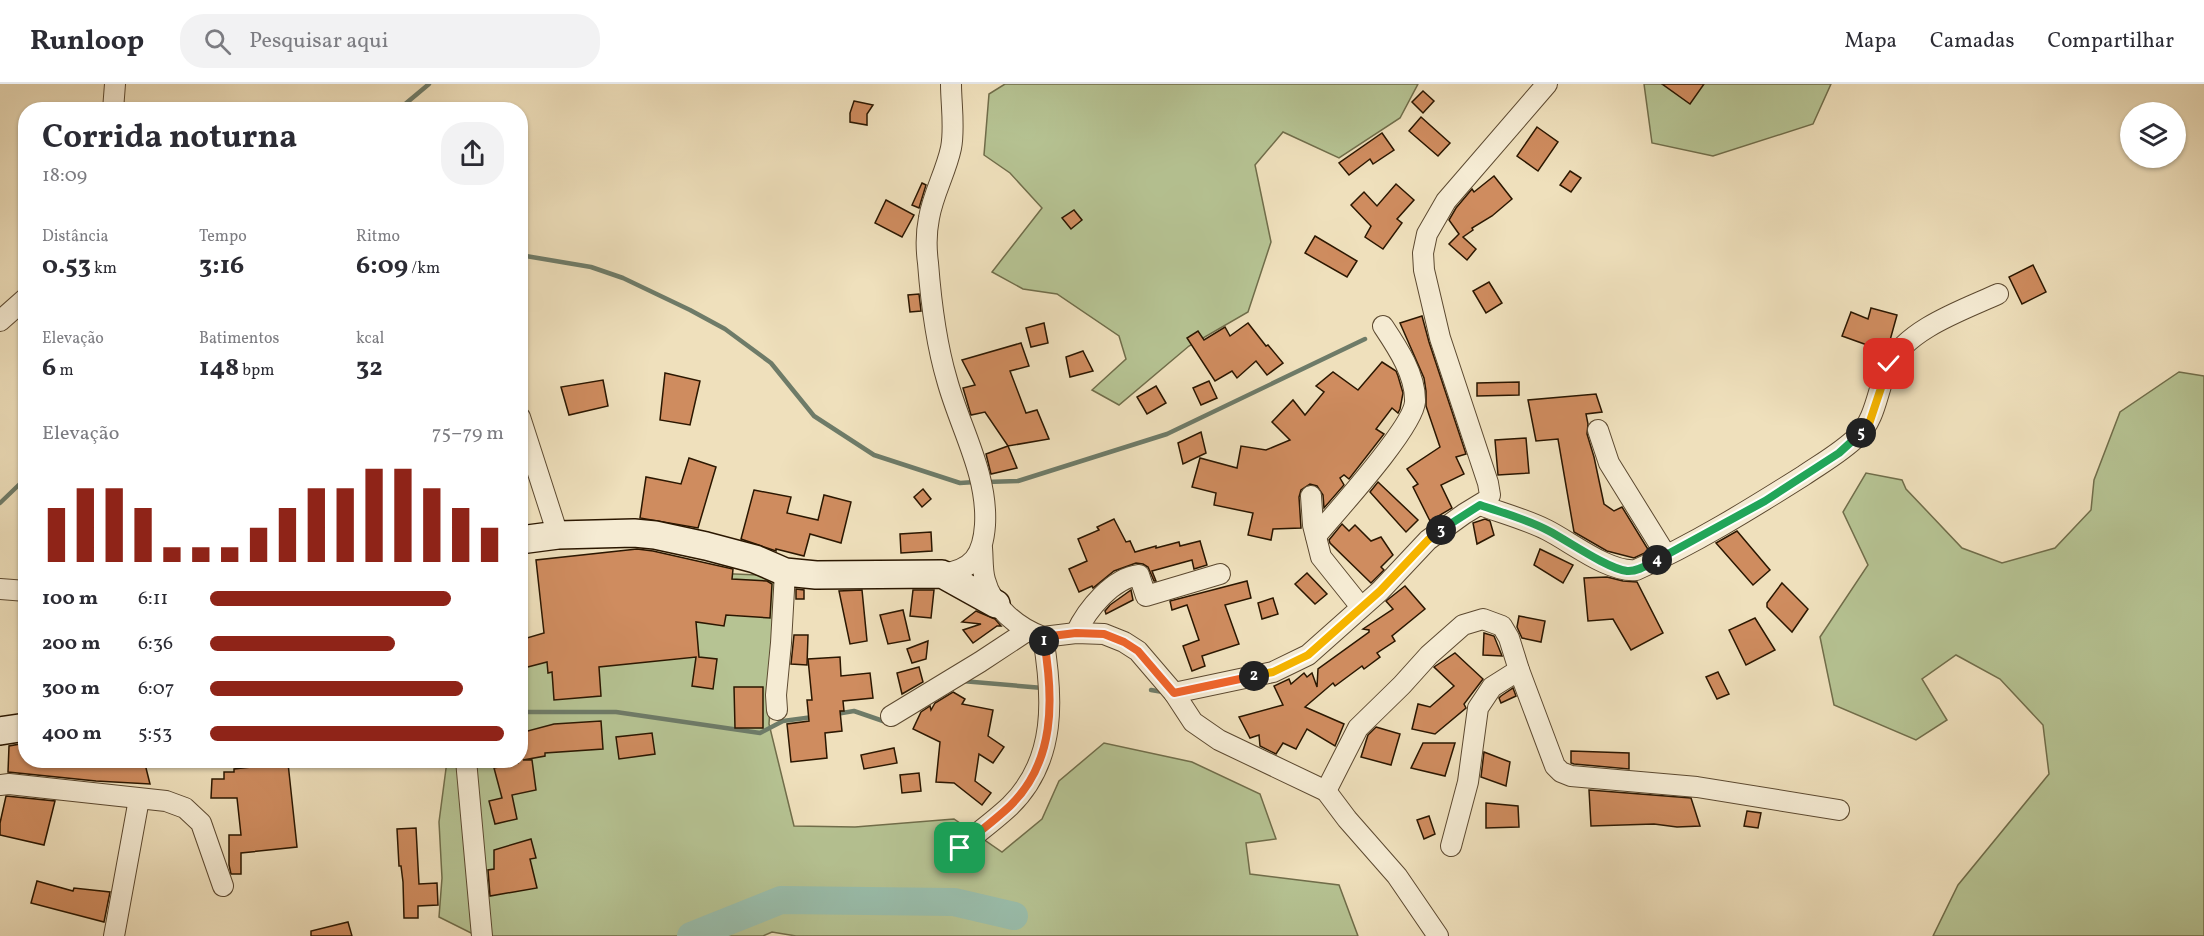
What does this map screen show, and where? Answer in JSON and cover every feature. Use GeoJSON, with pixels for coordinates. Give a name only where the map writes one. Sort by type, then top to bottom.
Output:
{"type":"FeatureCollection","features":[{"type":"Feature","properties":{"kind":"street"},"geometry":{"type":"LineString","coordinates":[[114,102],[115,84]]}},
{"type":"Feature","properties":{"kind":"street"},"geometry":{"type":"LineString","coordinates":[[951,84],[951,147],[929,216],[926,241],[935,321],[947,380],[982,482],[985,523],[982,548],[985,580],[996,604]]}},
{"type":"Feature","properties":{"kind":"street"},"geometry":{"type":"LineString","coordinates":[[1174,693],[1273,672],[1308,655],[1380,591],[1428,540],[1480,505],[1490,495],[1440,338],[1424,270],[1423,253],[1427,234],[1446,201],[1547,84]]}},
{"type":"Feature","properties":{"kind":"street"},"geometry":{"type":"LineString","coordinates":[[1480,505],[1548,530],[1585,552],[1627,571],[1636,570],[1756,506],[1839,453],[1868,427],[1889,364],[1900,350],[1912,338],[1950,316],[1998,294]]}},
{"type":"Feature","properties":{"kind":"street"},"geometry":{"type":"LineString","coordinates":[[0,321],[18,305]]}},
{"type":"Feature","properties":{"kind":"street"},"geometry":{"type":"LineString","coordinates":[[1316,536],[1392,445],[1409,419],[1415,403],[1412,383],[1400,352],[1383,326]]}},
{"type":"Feature","properties":{"kind":"street"},"geometry":{"type":"LineString","coordinates":[[1598,430],[1609,463],[1666,555]]}},
{"type":"Feature","properties":{"kind":"street"},"geometry":{"type":"LineString","coordinates":[[528,442],[558,535]]}},
{"type":"Feature","properties":{"kind":"street"},"geometry":{"type":"LineString","coordinates":[[1311,496],[1311,510],[1321,557],[1361,607]]}},
{"type":"Feature","properties":{"kind":"street"},"geometry":{"type":"LineString","coordinates":[[528,539],[604,533],[655,535],[755,559],[784,572],[816,575],[942,574],[967,566],[976,559],[982,548]]}},
{"type":"Feature","properties":{"kind":"street"},"geometry":{"type":"LineString","coordinates":[[777,710],[784,572]]}},
{"type":"Feature","properties":{"kind":"street"},"geometry":{"type":"LineString","coordinates":[[942,574],[996,604],[1035,634],[1048,669],[1050,714],[1048,736],[1036,770],[1010,806],[960,848]]}},
{"type":"Feature","properties":{"kind":"street"},"geometry":{"type":"LineString","coordinates":[[1076,633],[1089,609],[1127,576],[1139,575],[1146,596],[1220,574]]}},
{"type":"Feature","properties":{"kind":"street"},"geometry":{"type":"LineString","coordinates":[[0,589],[18,590]]}},
{"type":"Feature","properties":{"kind":"street"},"geometry":{"type":"LineString","coordinates":[[1326,791],[1358,728],[1429,655],[1463,624],[1483,620],[1502,626],[1509,638],[1555,766],[1561,772],[1571,776],[1697,787],[1839,810]]}},
{"type":"Feature","properties":{"kind":"street"},"geometry":{"type":"LineString","coordinates":[[891,716],[980,662],[1035,634],[1104,634],[1124,642],[1138,651],[1174,693],[1193,722],[1220,740],[1326,791],[1347,819],[1397,876],[1438,936]]}},
{"type":"Feature","properties":{"kind":"street"},"geometry":{"type":"LineString","coordinates":[[1451,846],[1468,782],[1478,708],[1492,687],[1519,670]]}},
{"type":"Feature","properties":{"kind":"street"},"geometry":{"type":"LineString","coordinates":[[0,731],[18,728]]}},
{"type":"Feature","properties":{"kind":"street"},"geometry":{"type":"LineString","coordinates":[[467,768],[482,936]]}},
{"type":"Feature","properties":{"kind":"street"},"geometry":{"type":"LineString","coordinates":[[0,785],[9,784],[166,801],[185,808],[201,824],[223,886]]}},
{"type":"Feature","properties":{"kind":"street"},"geometry":{"type":"LineString","coordinates":[[114,936],[139,799]]}},
{"type":"Feature","properties":{"kind":"green space"},"geometry":{"type":"Polygon","coordinates":[[[1005,84],[1418,84],[1400,118],[1339,158],[1283,132],[1255,165],[1271,242],[1248,312],[1189,346],[1119,405],[1092,390],[1126,359],[1119,336],[1057,294],[1023,289],[992,272],[1042,208],[1010,173],[984,155],[989,94],[1005,84]]]}},
{"type":"Feature","properties":{"kind":"green space"},"geometry":{"type":"Polygon","coordinates":[[[1644,84],[1831,84],[1813,124],[1713,156],[1652,143],[1644,84]]]}},
{"type":"Feature","properties":{"kind":"green space"},"geometry":{"type":"Polygon","coordinates":[[[2179,372],[2204,376],[2204,936],[1933,936],[1958,885],[2049,774],[2043,725],[2000,679],[1956,655],[1922,679],[1947,720],[1916,740],[1834,705],[1820,637],[1868,565],[1843,512],[1866,473],[1902,480],[1906,489],[1962,548],[2002,563],[2055,548],[2091,510],[2094,480],[2120,412],[2179,372]]]}},
{"type":"Feature","properties":{"kind":"green space"},"geometry":{"type":"Polygon","coordinates":[[[688,572],[779,576],[769,724],[794,826],[855,827],[954,819],[1002,852],[1042,819],[1059,781],[1104,743],[1192,762],[1260,794],[1276,839],[1246,843],[1250,874],[1339,885],[1358,936],[796,936],[772,932],[763,936],[477,936],[439,917],[442,878],[439,822],[446,768],[528,768],[528,648],[688,572]]]}},
{"type":"Feature","properties":{"kind":"building"},"geometry":{"type":"Polygon","coordinates":[[[1662,84],[1704,84],[1690,104],[1662,84]]]}},
{"type":"Feature","properties":{"kind":"building"},"geometry":{"type":"Polygon","coordinates":[[[1423,91],[1434,101],[1423,113],[1412,102],[1423,91]]]}},
{"type":"Feature","properties":{"kind":"building"},"geometry":{"type":"Polygon","coordinates":[[[854,101],[873,105],[867,114],[867,125],[850,122],[854,101]]]}},
{"type":"Feature","properties":{"kind":"building"},"geometry":{"type":"Polygon","coordinates":[[[1421,117],[1450,143],[1438,156],[1409,131],[1421,117]]]}},
{"type":"Feature","properties":{"kind":"building"},"geometry":{"type":"Polygon","coordinates":[[[1537,127],[1558,142],[1538,171],[1517,156],[1537,127]]]}},
{"type":"Feature","properties":{"kind":"building"},"geometry":{"type":"Polygon","coordinates":[[[1382,133],[1394,150],[1373,164],[1370,159],[1349,175],[1339,163],[1382,133]]]}},
{"type":"Feature","properties":{"kind":"building"},"geometry":{"type":"Polygon","coordinates":[[[1570,171],[1581,178],[1571,192],[1560,185],[1570,171]]]}},
{"type":"Feature","properties":{"kind":"building"},"geometry":{"type":"Polygon","coordinates":[[[1494,176],[1512,199],[1463,237],[1476,249],[1467,260],[1449,244],[1459,234],[1449,220],[1472,189],[1474,192],[1494,176]]]}},
{"type":"Feature","properties":{"kind":"building"},"geometry":{"type":"Polygon","coordinates":[[[922,183],[926,185],[919,208],[912,205],[922,183]]]}},
{"type":"Feature","properties":{"kind":"building"},"geometry":{"type":"Polygon","coordinates":[[[1396,184],[1414,200],[1397,219],[1402,223],[1383,249],[1365,237],[1371,226],[1351,205],[1364,192],[1377,206],[1396,184]]]}},
{"type":"Feature","properties":{"kind":"building"},"geometry":{"type":"Polygon","coordinates":[[[886,200],[914,215],[902,237],[875,223],[886,200]]]}},
{"type":"Feature","properties":{"kind":"building"},"geometry":{"type":"Polygon","coordinates":[[[1074,210],[1082,220],[1071,229],[1062,218],[1074,210]]]}},
{"type":"Feature","properties":{"kind":"building"},"geometry":{"type":"Polygon","coordinates":[[[1315,236],[1357,261],[1347,277],[1305,253],[1315,236]]]}},
{"type":"Feature","properties":{"kind":"building"},"geometry":{"type":"Polygon","coordinates":[[[2033,265],[2046,292],[2022,304],[2009,277],[2033,265]]]}},
{"type":"Feature","properties":{"kind":"building"},"geometry":{"type":"Polygon","coordinates":[[[1489,282],[1502,303],[1486,313],[1473,291],[1489,282]]]}},
{"type":"Feature","properties":{"kind":"building"},"geometry":{"type":"Polygon","coordinates":[[[919,294],[921,311],[910,312],[908,295],[919,294]]]}},
{"type":"Feature","properties":{"kind":"building"},"geometry":{"type":"Polygon","coordinates":[[[1871,308],[1897,315],[1889,344],[1884,351],[1842,336],[1851,312],[1868,319],[1871,308]]]}},
{"type":"Feature","properties":{"kind":"building"},"geometry":{"type":"Polygon","coordinates":[[[1422,316],[1466,454],[1456,457],[1464,474],[1441,485],[1452,508],[1430,521],[1413,487],[1418,484],[1407,469],[1440,447],[1426,406],[1424,378],[1400,323],[1422,316]]]}},
{"type":"Feature","properties":{"kind":"building"},"geometry":{"type":"Polygon","coordinates":[[[1044,323],[1048,343],[1031,347],[1026,328],[1044,323]]]}},
{"type":"Feature","properties":{"kind":"building"},"geometry":{"type":"Polygon","coordinates":[[[1248,323],[1283,363],[1267,375],[1256,361],[1237,378],[1232,371],[1215,381],[1187,338],[1198,331],[1204,340],[1225,327],[1230,336],[1248,323]]]}},
{"type":"Feature","properties":{"kind":"building"},"geometry":{"type":"Polygon","coordinates":[[[1021,343],[1029,366],[1010,371],[1026,413],[1037,410],[1049,439],[1008,446],[985,412],[971,415],[963,388],[975,385],[962,360],[1021,343]]]}},
{"type":"Feature","properties":{"kind":"building"},"geometry":{"type":"Polygon","coordinates":[[[1083,351],[1093,371],[1070,377],[1066,357],[1083,351]]]}},
{"type":"Feature","properties":{"kind":"building"},"geometry":{"type":"Polygon","coordinates":[[[1382,362],[1396,371],[1398,376],[1403,393],[1400,409],[1398,413],[1392,408],[1376,429],[1384,434],[1349,479],[1344,475],[1340,478],[1344,485],[1324,508],[1323,495],[1317,486],[1310,484],[1301,490],[1299,497],[1301,528],[1273,529],[1271,540],[1248,535],[1253,513],[1214,505],[1216,493],[1192,487],[1200,458],[1237,468],[1241,446],[1266,450],[1290,440],[1272,422],[1293,400],[1305,415],[1324,392],[1316,386],[1333,372],[1358,390],[1382,362]]]}},
{"type":"Feature","properties":{"kind":"building"},"geometry":{"type":"Polygon","coordinates":[[[665,373],[700,381],[690,425],[660,420],[665,373]]]}},
{"type":"Feature","properties":{"kind":"building"},"geometry":{"type":"Polygon","coordinates":[[[603,380],[608,406],[569,415],[561,387],[603,380]]]}},
{"type":"Feature","properties":{"kind":"building"},"geometry":{"type":"Polygon","coordinates":[[[1209,381],[1217,398],[1201,405],[1193,388],[1209,381]]]}},
{"type":"Feature","properties":{"kind":"building"},"geometry":{"type":"Polygon","coordinates":[[[1519,382],[1519,395],[1477,396],[1477,383],[1519,382]]]}},
{"type":"Feature","properties":{"kind":"building"},"geometry":{"type":"Polygon","coordinates":[[[1156,386],[1166,403],[1147,414],[1137,397],[1156,386]]]}},
{"type":"Feature","properties":{"kind":"building"},"geometry":{"type":"Polygon","coordinates":[[[1596,394],[1602,412],[1586,414],[1587,434],[1604,504],[1614,511],[1622,507],[1649,551],[1634,558],[1607,551],[1574,532],[1558,439],[1536,441],[1528,400],[1596,394]]]}},
{"type":"Feature","properties":{"kind":"building"},"geometry":{"type":"Polygon","coordinates":[[[1201,432],[1206,453],[1183,464],[1178,443],[1201,432]]]}},
{"type":"Feature","properties":{"kind":"building"},"geometry":{"type":"Polygon","coordinates":[[[1526,438],[1529,473],[1498,475],[1495,440],[1526,438]]]}},
{"type":"Feature","properties":{"kind":"building"},"geometry":{"type":"Polygon","coordinates":[[[1008,446],[1017,468],[991,474],[986,454],[1008,446]]]}},
{"type":"Feature","properties":{"kind":"building"},"geometry":{"type":"Polygon","coordinates":[[[689,458],[716,467],[698,528],[640,518],[646,477],[681,484],[689,458]]]}},
{"type":"Feature","properties":{"kind":"building"},"geometry":{"type":"Polygon","coordinates":[[[1378,482],[1418,520],[1406,532],[1370,492],[1378,482]]]}},
{"type":"Feature","properties":{"kind":"building"},"geometry":{"type":"Polygon","coordinates":[[[923,489],[931,499],[922,507],[914,497],[923,489]]]}},
{"type":"Feature","properties":{"kind":"building"},"geometry":{"type":"Polygon","coordinates":[[[754,490],[791,497],[787,513],[818,520],[824,495],[851,502],[841,543],[810,534],[804,556],[776,549],[776,551],[741,539],[754,490]]]}},
{"type":"Feature","properties":{"kind":"building"},"geometry":{"type":"Polygon","coordinates":[[[1114,519],[1126,542],[1130,541],[1135,552],[1179,542],[1180,546],[1200,541],[1207,565],[1194,569],[1192,560],[1152,571],[1156,581],[1154,581],[1148,567],[1136,563],[1114,571],[1093,588],[1092,586],[1079,592],[1069,569],[1087,561],[1078,539],[1099,530],[1097,527],[1114,519]]]}},
{"type":"Feature","properties":{"kind":"building"},"geometry":{"type":"Polygon","coordinates":[[[1485,519],[1490,521],[1494,535],[1477,544],[1473,523],[1485,519]]]}},
{"type":"Feature","properties":{"kind":"building"},"geometry":{"type":"Polygon","coordinates":[[[1342,524],[1349,531],[1355,525],[1371,541],[1381,537],[1393,555],[1381,567],[1384,570],[1371,583],[1330,543],[1329,540],[1342,524]]]}},
{"type":"Feature","properties":{"kind":"building"},"geometry":{"type":"Polygon","coordinates":[[[1737,531],[1770,570],[1753,585],[1716,543],[1737,531]]]}},
{"type":"Feature","properties":{"kind":"building"},"geometry":{"type":"Polygon","coordinates":[[[931,532],[932,551],[901,553],[900,534],[931,532]]]}},
{"type":"Feature","properties":{"kind":"building"},"geometry":{"type":"Polygon","coordinates":[[[637,549],[733,569],[732,579],[767,581],[772,584],[770,618],[726,615],[724,626],[696,622],[699,657],[717,659],[713,689],[692,686],[696,657],[599,667],[601,696],[554,700],[552,672],[548,673],[547,662],[528,667],[528,638],[544,633],[536,560],[637,549]]]}},
{"type":"Feature","properties":{"kind":"building"},"geometry":{"type":"Polygon","coordinates":[[[1540,549],[1573,565],[1563,583],[1534,565],[1540,549]]]}},
{"type":"Feature","properties":{"kind":"building"},"geometry":{"type":"Polygon","coordinates":[[[1307,573],[1327,594],[1315,604],[1295,584],[1307,573]]]}},
{"type":"Feature","properties":{"kind":"building"},"geometry":{"type":"Polygon","coordinates":[[[1607,577],[1637,582],[1663,633],[1631,650],[1613,619],[1588,621],[1584,578],[1607,577]]]}},
{"type":"Feature","properties":{"kind":"building"},"geometry":{"type":"Polygon","coordinates":[[[1247,581],[1251,598],[1225,605],[1239,644],[1202,656],[1205,666],[1192,671],[1183,646],[1199,640],[1187,605],[1172,610],[1170,601],[1247,581]]]}},
{"type":"Feature","properties":{"kind":"building"},"geometry":{"type":"Polygon","coordinates":[[[1782,583],[1808,609],[1792,632],[1767,607],[1767,603],[1782,583]]]}},
{"type":"Feature","properties":{"kind":"building"},"geometry":{"type":"Polygon","coordinates":[[[1405,586],[1425,609],[1392,636],[1395,641],[1377,653],[1380,657],[1364,669],[1362,666],[1335,686],[1333,683],[1305,707],[1344,724],[1335,746],[1307,729],[1296,749],[1283,743],[1276,754],[1260,746],[1259,735],[1250,738],[1239,717],[1283,705],[1274,686],[1289,679],[1291,684],[1304,673],[1307,677],[1312,673],[1317,687],[1318,669],[1369,632],[1363,629],[1393,609],[1386,601],[1405,586]]]}},
{"type":"Feature","properties":{"kind":"building"},"geometry":{"type":"Polygon","coordinates":[[[796,589],[804,590],[804,599],[796,599],[796,589]]]}},
{"type":"Feature","properties":{"kind":"building"},"geometry":{"type":"Polygon","coordinates":[[[862,590],[867,641],[850,644],[839,591],[862,590]]]}},
{"type":"Feature","properties":{"kind":"building"},"geometry":{"type":"Polygon","coordinates":[[[913,590],[934,590],[931,618],[910,616],[913,590]]]}},
{"type":"Feature","properties":{"kind":"building"},"geometry":{"type":"Polygon","coordinates":[[[1131,590],[1133,600],[1106,614],[1105,611],[1110,605],[1131,590]]]}},
{"type":"Feature","properties":{"kind":"building"},"geometry":{"type":"Polygon","coordinates":[[[1273,598],[1278,614],[1262,619],[1258,603],[1273,598]]]}},
{"type":"Feature","properties":{"kind":"building"},"geometry":{"type":"Polygon","coordinates":[[[903,610],[910,640],[888,644],[880,615],[903,610]]]}},
{"type":"Feature","properties":{"kind":"building"},"geometry":{"type":"Polygon","coordinates":[[[976,611],[995,619],[1001,626],[997,626],[973,643],[963,630],[981,624],[962,622],[976,611]]]}},
{"type":"Feature","properties":{"kind":"building"},"geometry":{"type":"Polygon","coordinates":[[[1519,616],[1545,621],[1541,642],[1522,638],[1517,627],[1519,616]]]}},
{"type":"Feature","properties":{"kind":"building"},"geometry":{"type":"Polygon","coordinates":[[[1755,618],[1775,650],[1746,665],[1729,630],[1755,618]]]}},
{"type":"Feature","properties":{"kind":"building"},"geometry":{"type":"Polygon","coordinates":[[[1484,633],[1494,636],[1502,656],[1483,655],[1484,633]]]}},
{"type":"Feature","properties":{"kind":"building"},"geometry":{"type":"Polygon","coordinates":[[[794,635],[808,635],[807,665],[791,664],[794,635]]]}},
{"type":"Feature","properties":{"kind":"building"},"geometry":{"type":"Polygon","coordinates":[[[928,641],[926,659],[912,663],[907,649],[928,641]]]}},
{"type":"Feature","properties":{"kind":"building"},"geometry":{"type":"Polygon","coordinates":[[[1455,653],[1483,679],[1464,704],[1466,708],[1435,734],[1412,729],[1418,704],[1430,707],[1454,686],[1434,667],[1455,653]]]}},
{"type":"Feature","properties":{"kind":"building"},"geometry":{"type":"Polygon","coordinates":[[[840,657],[841,676],[870,673],[873,698],[843,701],[844,711],[840,711],[842,731],[825,733],[827,758],[791,762],[787,724],[809,721],[807,700],[812,700],[808,659],[840,657]]]}},
{"type":"Feature","properties":{"kind":"building"},"geometry":{"type":"Polygon","coordinates":[[[919,667],[923,682],[902,694],[897,673],[919,667]]]}},
{"type":"Feature","properties":{"kind":"building"},"geometry":{"type":"Polygon","coordinates":[[[1718,672],[1729,694],[1717,699],[1706,677],[1718,672]]]}},
{"type":"Feature","properties":{"kind":"building"},"geometry":{"type":"Polygon","coordinates":[[[734,687],[763,687],[763,728],[735,728],[734,687]]]}},
{"type":"Feature","properties":{"kind":"building"},"geometry":{"type":"Polygon","coordinates":[[[1513,688],[1516,696],[1501,703],[1499,698],[1513,688]]]}},
{"type":"Feature","properties":{"kind":"building"},"geometry":{"type":"Polygon","coordinates":[[[953,692],[965,699],[962,704],[993,710],[988,736],[1004,747],[993,763],[979,754],[975,781],[991,793],[982,805],[954,783],[936,782],[940,742],[913,729],[921,712],[930,706],[931,710],[935,703],[953,692]]]}},
{"type":"Feature","properties":{"kind":"building"},"geometry":{"type":"Polygon","coordinates":[[[601,721],[603,749],[545,753],[545,756],[528,759],[528,731],[554,724],[601,721]]]}},
{"type":"Feature","properties":{"kind":"building"},"geometry":{"type":"Polygon","coordinates":[[[1376,727],[1400,734],[1391,765],[1361,757],[1368,735],[1376,727]]]}},
{"type":"Feature","properties":{"kind":"building"},"geometry":{"type":"Polygon","coordinates":[[[652,733],[655,754],[619,759],[616,737],[652,733]]]}},
{"type":"Feature","properties":{"kind":"building"},"geometry":{"type":"Polygon","coordinates":[[[1423,743],[1455,743],[1445,776],[1411,768],[1423,743]]]}},
{"type":"Feature","properties":{"kind":"building"},"geometry":{"type":"Polygon","coordinates":[[[18,744],[18,768],[146,768],[150,784],[8,772],[9,746],[18,744]]]}},
{"type":"Feature","properties":{"kind":"building"},"geometry":{"type":"Polygon","coordinates":[[[894,748],[897,763],[864,769],[861,755],[894,748]]]}},
{"type":"Feature","properties":{"kind":"building"},"geometry":{"type":"Polygon","coordinates":[[[1571,751],[1629,753],[1629,769],[1574,764],[1571,763],[1571,751]]]}},
{"type":"Feature","properties":{"kind":"building"},"geometry":{"type":"Polygon","coordinates":[[[1484,752],[1510,762],[1506,786],[1481,777],[1484,752]]]}},
{"type":"Feature","properties":{"kind":"building"},"geometry":{"type":"Polygon","coordinates":[[[528,760],[532,760],[536,790],[512,795],[517,819],[495,824],[489,801],[502,798],[494,768],[528,768],[528,760]]]}},
{"type":"Feature","properties":{"kind":"building"},"geometry":{"type":"Polygon","coordinates":[[[289,768],[297,847],[241,853],[241,874],[231,874],[229,865],[229,835],[241,835],[237,798],[211,798],[212,779],[224,779],[224,772],[234,772],[234,769],[289,768]]]}},
{"type":"Feature","properties":{"kind":"building"},"geometry":{"type":"Polygon","coordinates":[[[919,773],[921,791],[902,793],[900,775],[919,773]]]}},
{"type":"Feature","properties":{"kind":"building"},"geometry":{"type":"Polygon","coordinates":[[[1589,790],[1691,798],[1700,826],[1677,827],[1654,824],[1591,826],[1589,790]]]}},
{"type":"Feature","properties":{"kind":"building"},"geometry":{"type":"Polygon","coordinates":[[[6,796],[55,801],[44,845],[0,835],[0,823],[6,796]]]}},
{"type":"Feature","properties":{"kind":"building"},"geometry":{"type":"Polygon","coordinates":[[[1486,803],[1518,806],[1519,827],[1486,828],[1486,803]]]}},
{"type":"Feature","properties":{"kind":"building"},"geometry":{"type":"Polygon","coordinates":[[[1747,811],[1761,813],[1758,828],[1744,826],[1747,811]]]}},
{"type":"Feature","properties":{"kind":"building"},"geometry":{"type":"Polygon","coordinates":[[[1429,816],[1435,834],[1424,839],[1417,820],[1429,816]]]}},
{"type":"Feature","properties":{"kind":"building"},"geometry":{"type":"Polygon","coordinates":[[[416,828],[419,884],[437,883],[438,905],[418,906],[418,918],[404,918],[403,882],[401,866],[399,866],[397,829],[416,828]]]}},
{"type":"Feature","properties":{"kind":"building"},"geometry":{"type":"Polygon","coordinates":[[[531,839],[536,858],[530,859],[537,888],[490,896],[488,870],[494,869],[494,850],[531,839]]]}},
{"type":"Feature","properties":{"kind":"building"},"geometry":{"type":"Polygon","coordinates":[[[37,881],[73,891],[74,888],[110,892],[104,922],[31,903],[37,881]]]}},
{"type":"Feature","properties":{"kind":"building"},"geometry":{"type":"Polygon","coordinates":[[[348,922],[352,936],[311,936],[311,931],[348,922]]]}},
{"type":"Feature","properties":{"kind":"waterway"},"geometry":{"type":"LineString","coordinates":[[408,102],[429,84]]}},
{"type":"Feature","properties":{"kind":"waterway"},"geometry":{"type":"LineString","coordinates":[[528,256],[591,267],[623,278],[690,310],[725,329],[771,363],[814,416],[874,455],[960,483],[975,482]]}},
{"type":"Feature","properties":{"kind":"waterway"},"geometry":{"type":"LineString","coordinates":[[986,482],[1018,481],[1167,434],[1365,339]]}},
{"type":"Feature","properties":{"kind":"waterway"},"geometry":{"type":"LineString","coordinates":[[0,503],[18,486]]}},
{"type":"Feature","properties":{"kind":"waterway"},"geometry":{"type":"LineString","coordinates":[[962,681],[1043,688]]}},
{"type":"Feature","properties":{"kind":"waterway"},"geometry":{"type":"LineString","coordinates":[[1151,690],[1163,692]]}},
{"type":"Feature","properties":{"kind":"waterway"},"geometry":{"type":"LineString","coordinates":[[836,714],[854,711],[886,722]]}},
{"type":"Feature","properties":{"kind":"waterway"},"geometry":{"type":"LineString","coordinates":[[528,712],[616,712],[760,733],[783,721],[813,717]]}},
{"type":"Feature","properties":{"kind":"waterway"},"geometry":{"type":"LineString","coordinates":[[691,936],[781,900],[954,902],[1014,916]]}},
{"type":"Feature","properties":{"kind":"route"},"geometry":{"type":"LineString","coordinates":[[960,848],[1010,806],[1025,788],[1044,751],[1050,714],[1048,669],[1043,637],[1076,633],[1104,634],[1124,642],[1138,651],[1174,693],[1273,672],[1308,655],[1380,591],[1428,540],[1480,505],[1548,530],[1585,552],[1627,571],[1636,570],[1765,501],[1839,453],[1868,427],[1889,364]]}}]}
